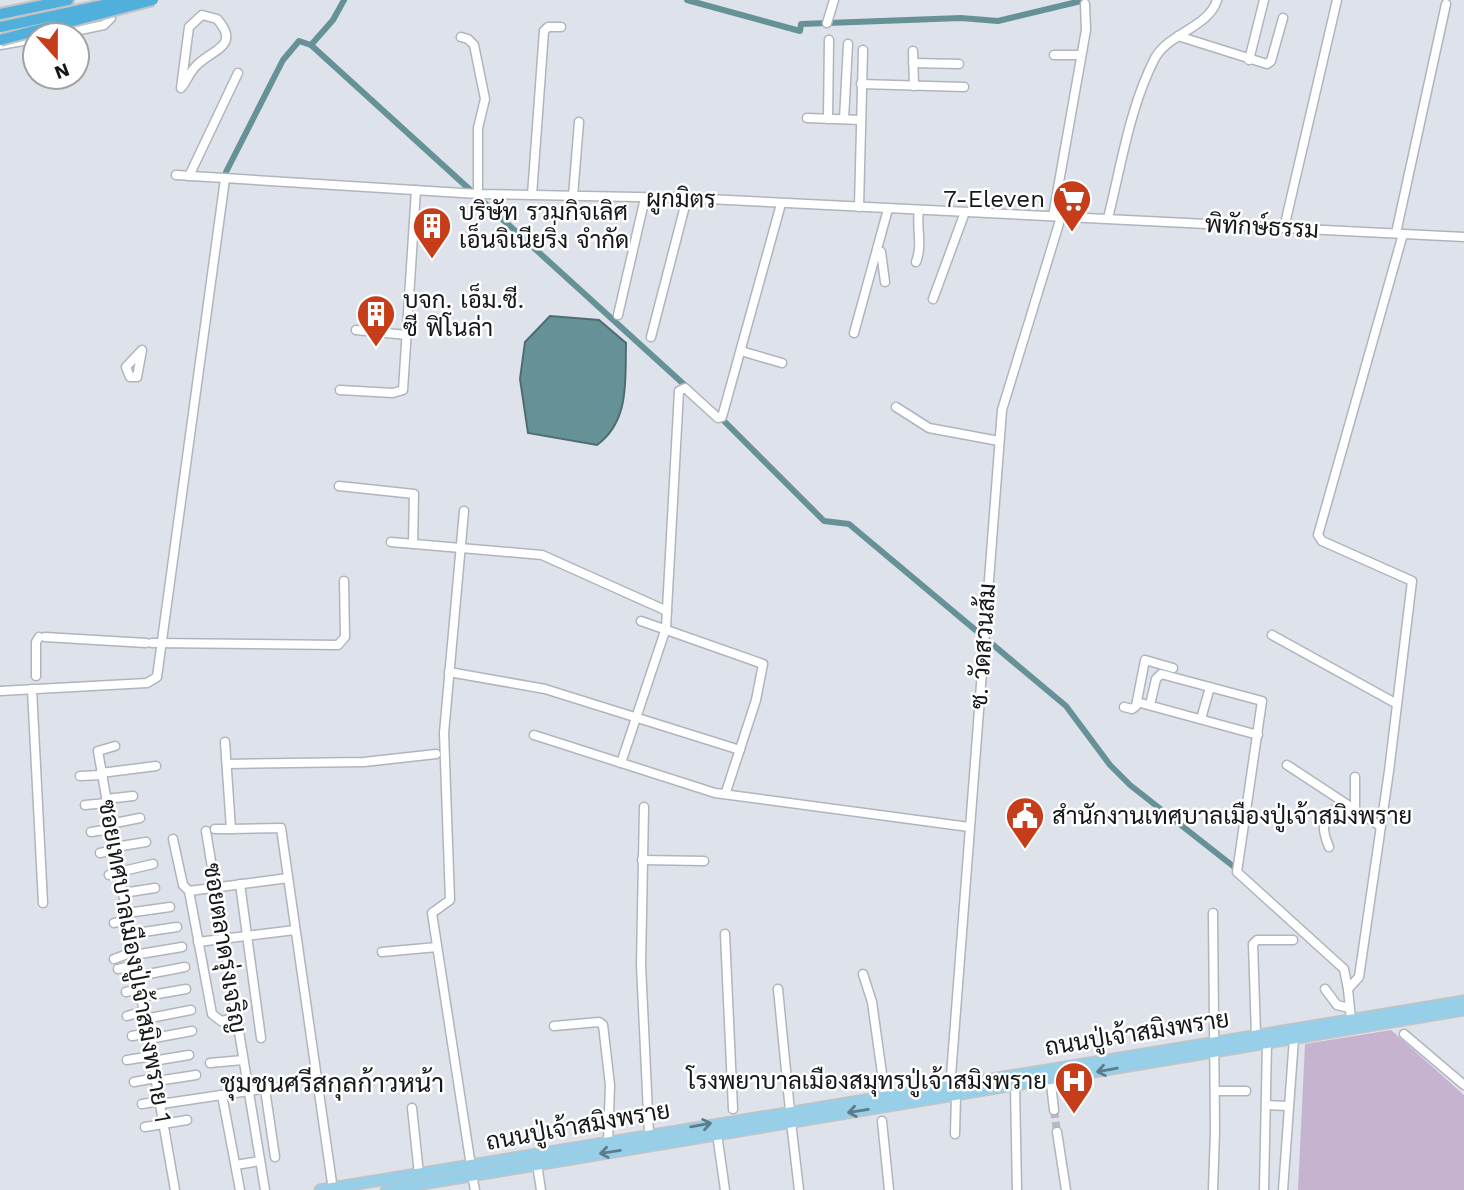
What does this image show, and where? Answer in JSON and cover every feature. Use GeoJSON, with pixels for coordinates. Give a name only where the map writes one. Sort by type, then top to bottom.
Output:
{"type":"FeatureCollection","features":[{"type":"Feature","properties":{"kind":"highway"},"geometry":{"type":"LineString","coordinates":[[0,12],[67,0]]}},
{"type":"Feature","properties":{"kind":"highway"},"geometry":{"type":"LineString","coordinates":[[0,27],[127,0]]}},
{"type":"Feature","properties":{"kind":"highway"},"geometry":{"type":"LineString","coordinates":[[0,43],[153,0]]}},
{"type":"Feature","properties":{"kind":"main road","name":"ถนนปู่เจ้าสมิงพราย"},"geometry":{"type":"LineString","coordinates":[[465,1172],[537,1164],[549,1157],[608,1142],[733,1115],[789,1111],[1049,1069],[1213,1047],[1267,1043],[1464,1001]]}},
{"type":"Feature","properties":{"kind":"main road","name":"ถนนปู่เจ้าสมิงพราย"},"geometry":{"type":"LineString","coordinates":[[386,1190],[402,1189],[465,1172],[549,1157],[651,1146],[791,1122],[882,1114],[953,1096],[1050,1080],[1213,1047],[1256,1035],[1350,1020],[1464,1010]]}},
{"type":"Feature","properties":{"kind":"main road"},"geometry":{"type":"LineString","coordinates":[[789,1111],[791,1122]]}},
{"type":"Feature","properties":{"kind":"main road"},"geometry":{"type":"LineString","coordinates":[[649,1134],[651,1146]]}},
{"type":"Feature","properties":{"kind":"main road","name":"ถนนปู่เจ้าสมิงพราย"},"geometry":{"type":"LineString","coordinates":[[320,1190],[424,1183]]}},
{"type":"Feature","properties":{"kind":"street"},"geometry":{"type":"LineString","coordinates":[[91,27],[110,22],[112,12],[108,0]]}},
{"type":"Feature","properties":{"kind":"street"},"geometry":{"type":"LineString","coordinates":[[827,23],[834,0]]}},
{"type":"Feature","properties":{"kind":"street"},"geometry":{"type":"LineString","coordinates":[[1108,218],[1147,78],[1158,53],[1208,15],[1217,0]]}},
{"type":"Feature","properties":{"kind":"street"},"geometry":{"type":"LineString","coordinates":[[1249,60],[1264,0]]}},
{"type":"Feature","properties":{"kind":"street"},"geometry":{"type":"LineString","coordinates":[[1284,228],[1337,0]]}},
{"type":"Feature","properties":{"kind":"street","name":"ซ. วัดสวนส้ม"},"geometry":{"type":"LineString","coordinates":[[955,1133],[950,1084],[999,441],[1008,384],[1057,217],[1081,55],[1085,4]]}},
{"type":"Feature","properties":{"kind":"street"},"geometry":{"type":"LineString","coordinates":[[1348,989],[1359,977],[1412,581],[1322,541],[1318,534],[1399,233],[1446,4]]}},
{"type":"Feature","properties":{"kind":"street"},"geometry":{"type":"LineString","coordinates":[[202,15],[213,17],[224,27],[226,41],[221,48],[195,66],[181,88],[189,27],[202,15]]}},
{"type":"Feature","properties":{"kind":"street"},"geometry":{"type":"LineString","coordinates":[[1178,36],[1267,64],[1271,61],[1283,18]]}},
{"type":"Feature","properties":{"kind":"street"},"geometry":{"type":"LineString","coordinates":[[532,195],[544,31],[548,27],[561,27]]}},
{"type":"Feature","properties":{"kind":"street"},"geometry":{"type":"LineString","coordinates":[[461,37],[474,45],[485,99],[478,128],[477,194]]}},
{"type":"Feature","properties":{"kind":"street"},"geometry":{"type":"LineString","coordinates":[[828,119],[829,40]]}},
{"type":"Feature","properties":{"kind":"street"},"geometry":{"type":"LineString","coordinates":[[0,43],[21,41]]}},
{"type":"Feature","properties":{"kind":"street"},"geometry":{"type":"LineString","coordinates":[[844,119],[848,44]]}},
{"type":"Feature","properties":{"kind":"street"},"geometry":{"type":"LineString","coordinates":[[859,207],[863,50]]}},
{"type":"Feature","properties":{"kind":"street"},"geometry":{"type":"LineString","coordinates":[[913,51],[914,86]]}},
{"type":"Feature","properties":{"kind":"street"},"geometry":{"type":"LineString","coordinates":[[1054,55],[1081,55]]}},
{"type":"Feature","properties":{"kind":"street"},"geometry":{"type":"LineString","coordinates":[[913,63],[959,64]]}},
{"type":"Feature","properties":{"kind":"street"},"geometry":{"type":"LineString","coordinates":[[190,176],[238,73]]}},
{"type":"Feature","properties":{"kind":"street"},"geometry":{"type":"LineString","coordinates":[[861,85],[964,86]]}},
{"type":"Feature","properties":{"kind":"street"},"geometry":{"type":"LineString","coordinates":[[807,118],[861,120]]}},
{"type":"Feature","properties":{"kind":"street"},"geometry":{"type":"LineString","coordinates":[[573,196],[579,122]]}},
{"type":"Feature","properties":{"kind":"street","name":"ผูกมิตร"},"geometry":{"type":"LineString","coordinates":[[176,175],[477,194],[687,198],[1057,217]]}},
{"type":"Feature","properties":{"kind":"street"},"geometry":{"type":"LineString","coordinates":[[0,691],[147,683],[159,673],[225,179]]}},
{"type":"Feature","properties":{"kind":"street"},"geometry":{"type":"LineString","coordinates":[[340,390],[402,392],[416,190]]}},
{"type":"Feature","properties":{"kind":"street"},"geometry":{"type":"LineString","coordinates":[[618,315],[645,198]]}},
{"type":"Feature","properties":{"kind":"street"},"geometry":{"type":"LineString","coordinates":[[651,337],[687,198]]}},
{"type":"Feature","properties":{"kind":"street"},"geometry":{"type":"LineString","coordinates":[[621,763],[666,628],[679,391],[685,388],[721,418],[781,204]]}},
{"type":"Feature","properties":{"kind":"street"},"geometry":{"type":"LineString","coordinates":[[885,282],[880,258],[891,209]]}},
{"type":"Feature","properties":{"kind":"street"},"geometry":{"type":"LineString","coordinates":[[854,333],[891,209]]}},
{"type":"Feature","properties":{"kind":"street"},"geometry":{"type":"LineString","coordinates":[[916,262],[921,246],[917,227],[919,210]]}},
{"type":"Feature","properties":{"kind":"street"},"geometry":{"type":"LineString","coordinates":[[933,299],[965,212]]}},
{"type":"Feature","properties":{"kind":"street","name":"พิทักษ์ธรรม"},"geometry":{"type":"LineString","coordinates":[[1057,217],[1464,237]]}},
{"type":"Feature","properties":{"kind":"street"},"geometry":{"type":"LineString","coordinates":[[356,330],[407,335]]}},
{"type":"Feature","properties":{"kind":"street"},"geometry":{"type":"LineString","coordinates":[[741,351],[782,363]]}},
{"type":"Feature","properties":{"kind":"street"},"geometry":{"type":"LineString","coordinates":[[896,407],[929,428],[999,441]]}},
{"type":"Feature","properties":{"kind":"street"},"geometry":{"type":"LineString","coordinates":[[339,486],[414,494],[413,544]]}},
{"type":"Feature","properties":{"kind":"street"},"geometry":{"type":"LineString","coordinates":[[464,510],[449,672],[444,764],[450,900],[432,913],[465,1172],[475,1190]]}},
{"type":"Feature","properties":{"kind":"street"},"geometry":{"type":"LineString","coordinates":[[391,542],[542,555],[667,611]]}},
{"type":"Feature","properties":{"kind":"street"},"geometry":{"type":"LineString","coordinates":[[36,676],[36,642],[42,637],[149,643],[338,645],[345,637],[344,581]]}},
{"type":"Feature","properties":{"kind":"street"},"geometry":{"type":"LineString","coordinates":[[641,621],[763,664],[726,792]]}},
{"type":"Feature","properties":{"kind":"street"},"geometry":{"type":"LineString","coordinates":[[1272,635],[1397,704]]}},
{"type":"Feature","properties":{"kind":"street"},"geometry":{"type":"LineString","coordinates":[[1124,707],[1135,709],[1144,661],[1173,668]]}},
{"type":"Feature","properties":{"kind":"street"},"geometry":{"type":"LineString","coordinates":[[449,672],[545,689],[740,750]]}},
{"type":"Feature","properties":{"kind":"street"},"geometry":{"type":"LineString","coordinates":[[1150,705],[1158,675],[1262,701],[1238,875],[1345,969],[1350,1020]]}},
{"type":"Feature","properties":{"kind":"street"},"geometry":{"type":"LineString","coordinates":[[1201,719],[1210,687]]}},
{"type":"Feature","properties":{"kind":"street"},"geometry":{"type":"LineString","coordinates":[[32,689],[43,903]]}},
{"type":"Feature","properties":{"kind":"street"},"geometry":{"type":"LineString","coordinates":[[1137,702],[1258,735]]}},
{"type":"Feature","properties":{"kind":"street"},"geometry":{"type":"LineString","coordinates":[[534,735],[715,793],[726,792],[969,827]]}},
{"type":"Feature","properties":{"kind":"street"},"geometry":{"type":"LineString","coordinates":[[225,742],[231,829],[281,828],[333,1189]]}},
{"type":"Feature","properties":{"kind":"street","name":"ซอยเทศบาลเมืองปู่เจ้าสมิงพราย 1"},"geometry":{"type":"LineString","coordinates":[[115,746],[98,750],[165,1124],[174,1190]]}},
{"type":"Feature","properties":{"kind":"street"},"geometry":{"type":"LineString","coordinates":[[227,764],[364,761],[436,754]]}},
{"type":"Feature","properties":{"kind":"street"},"geometry":{"type":"LineString","coordinates":[[1287,765],[1380,826]]}},
{"type":"Feature","properties":{"kind":"street"},"geometry":{"type":"LineString","coordinates":[[80,776],[156,766]]}},
{"type":"Feature","properties":{"kind":"street"},"geometry":{"type":"LineString","coordinates":[[1355,777],[1355,809]]}},
{"type":"Feature","properties":{"kind":"street"},"geometry":{"type":"LineString","coordinates":[[85,805],[134,796]]}},
{"type":"Feature","properties":{"kind":"street"},"geometry":{"type":"LineString","coordinates":[[1329,847],[1322,827],[1335,809],[1341,806],[1365,816]]}},
{"type":"Feature","properties":{"kind":"street"},"geometry":{"type":"LineString","coordinates":[[644,807],[641,965],[649,1134]]}},
{"type":"Feature","properties":{"kind":"street"},"geometry":{"type":"LineString","coordinates":[[91,832],[140,818]]}},
{"type":"Feature","properties":{"kind":"street","name":"ซอยตลาดรุ่งเจริญ"},"geometry":{"type":"LineString","coordinates":[[231,829],[210,830],[236,1018],[265,1190]]}},
{"type":"Feature","properties":{"kind":"street"},"geometry":{"type":"LineString","coordinates":[[173,839],[183,885],[189,891],[212,1014],[220,1021],[236,1018]]}},
{"type":"Feature","properties":{"kind":"street"},"geometry":{"type":"LineString","coordinates":[[100,853],[146,842]]}},
{"type":"Feature","properties":{"kind":"street"},"geometry":{"type":"LineString","coordinates":[[642,860],[704,862]]}},
{"type":"Feature","properties":{"kind":"street"},"geometry":{"type":"LineString","coordinates":[[109,875],[153,864]]}},
{"type":"Feature","properties":{"kind":"street"},"geometry":{"type":"LineString","coordinates":[[189,891],[288,878]]}},
{"type":"Feature","properties":{"kind":"street"},"geometry":{"type":"LineString","coordinates":[[240,884],[261,1038]]}},
{"type":"Feature","properties":{"kind":"street"},"geometry":{"type":"LineString","coordinates":[[123,892],[155,888]]}},
{"type":"Feature","properties":{"kind":"street"},"geometry":{"type":"LineString","coordinates":[[114,923],[127,916],[170,907]]}},
{"type":"Feature","properties":{"kind":"street"},"geometry":{"type":"LineString","coordinates":[[1213,913],[1213,1190]]}},
{"type":"Feature","properties":{"kind":"street"},"geometry":{"type":"LineString","coordinates":[[130,934],[177,927]]}},
{"type":"Feature","properties":{"kind":"street"},"geometry":{"type":"LineString","coordinates":[[198,942],[295,930]]}},
{"type":"Feature","properties":{"kind":"street"},"geometry":{"type":"LineString","coordinates":[[725,934],[733,1115]]}},
{"type":"Feature","properties":{"kind":"street"},"geometry":{"type":"LineString","coordinates":[[1256,1035],[1254,942],[1265,939],[1293,940]]}},
{"type":"Feature","properties":{"kind":"street"},"geometry":{"type":"LineString","coordinates":[[114,959],[182,947]]}},
{"type":"Feature","properties":{"kind":"street"},"geometry":{"type":"LineString","coordinates":[[382,952],[437,947]]}},
{"type":"Feature","properties":{"kind":"street"},"geometry":{"type":"LineString","coordinates":[[118,969],[136,965]]}},
{"type":"Feature","properties":{"kind":"street"},"geometry":{"type":"LineString","coordinates":[[138,975],[185,967]]}},
{"type":"Feature","properties":{"kind":"street"},"geometry":{"type":"LineString","coordinates":[[863,974],[874,1010],[874,1033],[885,1095]]}},
{"type":"Feature","properties":{"kind":"street"},"geometry":{"type":"LineString","coordinates":[[126,992],[186,989]]}},
{"type":"Feature","properties":{"kind":"street"},"geometry":{"type":"LineString","coordinates":[[778,989],[789,1111]]}},
{"type":"Feature","properties":{"kind":"street"},"geometry":{"type":"LineString","coordinates":[[1325,989],[1337,1005],[1349,1008]]}},
{"type":"Feature","properties":{"kind":"street"},"geometry":{"type":"LineString","coordinates":[[127,1016],[191,1010]]}},
{"type":"Feature","properties":{"kind":"street"},"geometry":{"type":"LineString","coordinates":[[1389,1018],[1464,1085]]}},
{"type":"Feature","properties":{"kind":"street"},"geometry":{"type":"LineString","coordinates":[[554,1026],[599,1022],[603,1025],[610,1085],[608,1142]]}},
{"type":"Feature","properties":{"kind":"street"},"geometry":{"type":"LineString","coordinates":[[132,1037],[192,1031]]}},
{"type":"Feature","properties":{"kind":"street"},"geometry":{"type":"LineString","coordinates":[[1283,1190],[1294,1038]]}},
{"type":"Feature","properties":{"kind":"street"},"geometry":{"type":"LineString","coordinates":[[1264,1190],[1267,1043]]}},
{"type":"Feature","properties":{"kind":"street"},"geometry":{"type":"LineString","coordinates":[[127,1060],[188,1055]]}},
{"type":"Feature","properties":{"kind":"street"},"geometry":{"type":"LineString","coordinates":[[210,1063],[243,1060]]}},
{"type":"Feature","properties":{"kind":"street"},"geometry":{"type":"LineString","coordinates":[[1049,1069],[1054,1110]]}},
{"type":"Feature","properties":{"kind":"street"},"geometry":{"type":"LineString","coordinates":[[134,1082],[196,1075]]}},
{"type":"Feature","properties":{"kind":"street"},"geometry":{"type":"LineString","coordinates":[[1015,1086],[1017,1190]]}},
{"type":"Feature","properties":{"kind":"street"},"geometry":{"type":"LineString","coordinates":[[142,1104],[275,1087]]}},
{"type":"Feature","properties":{"kind":"street"},"geometry":{"type":"LineString","coordinates":[[265,1089],[275,1157]]}},
{"type":"Feature","properties":{"kind":"street"},"geometry":{"type":"LineString","coordinates":[[1215,1091],[1246,1091]]}},
{"type":"Feature","properties":{"kind":"street"},"geometry":{"type":"LineString","coordinates":[[222,1095],[240,1190]]}},
{"type":"Feature","properties":{"kind":"street"},"geometry":{"type":"LineString","coordinates":[[1266,1105],[1289,1106]]}},
{"type":"Feature","properties":{"kind":"street"},"geometry":{"type":"LineString","coordinates":[[412,1108],[424,1183]]}},
{"type":"Feature","properties":{"kind":"street"},"geometry":{"type":"LineString","coordinates":[[882,1114],[889,1190]]}},
{"type":"Feature","properties":{"kind":"street"},"geometry":{"type":"LineString","coordinates":[[145,1127],[187,1120]]}},
{"type":"Feature","properties":{"kind":"street"},"geometry":{"type":"LineString","coordinates":[[791,1122],[799,1190]]}},
{"type":"Feature","properties":{"kind":"street"},"geometry":{"type":"LineString","coordinates":[[1056,1132],[1066,1190]]}},
{"type":"Feature","properties":{"kind":"street"},"geometry":{"type":"LineString","coordinates":[[717,1135],[725,1190]]}},
{"type":"Feature","properties":{"kind":"street"},"geometry":{"type":"LineString","coordinates":[[236,1165],[260,1161]]}},
{"type":"Feature","properties":{"kind":"street"},"geometry":{"type":"LineString","coordinates":[[537,1164],[541,1190]]}},
{"type":"Feature","properties":{"kind":"street"},"geometry":{"type":"LineString","coordinates":[[457,1190],[465,1172]]}},
{"type":"Feature","properties":{"kind":"shaded area"},"geometry":{"type":"Polygon","coordinates":[[[1391,1030],[1464,1095],[1464,1190],[1298,1190],[1305,1044],[1391,1030]]]}},
{"type":"Feature","properties":{"kind":"water"},"geometry":{"type":"Polygon","coordinates":[[[550,316],[599,320],[626,343],[624,399],[615,424],[597,445],[528,433],[520,379],[525,342],[550,316]]]}},
{"type":"Feature","properties":{"kind":"waterway"},"geometry":{"type":"LineString","coordinates":[[311,45],[333,20],[344,0]]}},
{"type":"Feature","properties":{"kind":"waterway"},"geometry":{"type":"LineString","coordinates":[[687,0],[800,31],[801,24],[961,18],[998,21],[1081,1]]}},
{"type":"Feature","properties":{"kind":"waterway"},"geometry":{"type":"LineString","coordinates":[[226,172],[283,60],[299,41],[311,45],[689,389]]}},
{"type":"Feature","properties":{"kind":"waterway"},"geometry":{"type":"LineString","coordinates":[[718,415],[824,521],[849,524],[1066,706],[1110,765],[1130,785],[1238,870]]}},
{"type":"Feature","properties":{"kind":"tunnel"},"geometry":{"type":"LineString","coordinates":[[1054,1110],[1057,1132]]}},
{"type":"Feature","properties":{"kind":"place","name":"7-Eleven"},"geometry":{"type":"Point","coordinates":[1072,233]}},
{"type":"Feature","properties":{"kind":"place","name":"บริษัท รวมกิจเลิศ เอ็นจิเนียริ่ง จำกัด"},"geometry":{"type":"Point","coordinates":[432,260]}},
{"type":"Feature","properties":{"kind":"place","name":"บจก. เอ็ม.ซี. ซี ฟิโนล่า"},"geometry":{"type":"Point","coordinates":[376,348]}},
{"type":"Feature","properties":{"kind":"place","name":"สำนักงานเทศบาลเมืองปู่เจ้าสมิงพราย"},"geometry":{"type":"Point","coordinates":[1025,850]}},
{"type":"Feature","properties":{"kind":"place","name":"โรงพยาบาลเมืองสมุทรปู่เจ้าสมิงพราย"},"geometry":{"type":"Point","coordinates":[1074,1115]}},
{"type":"Feature","properties":{"kind":"district","name":"ชุมชนศรีสกุลก้าวหน้า"},"geometry":{"type":"Point","coordinates":[332,1083]}}]}
